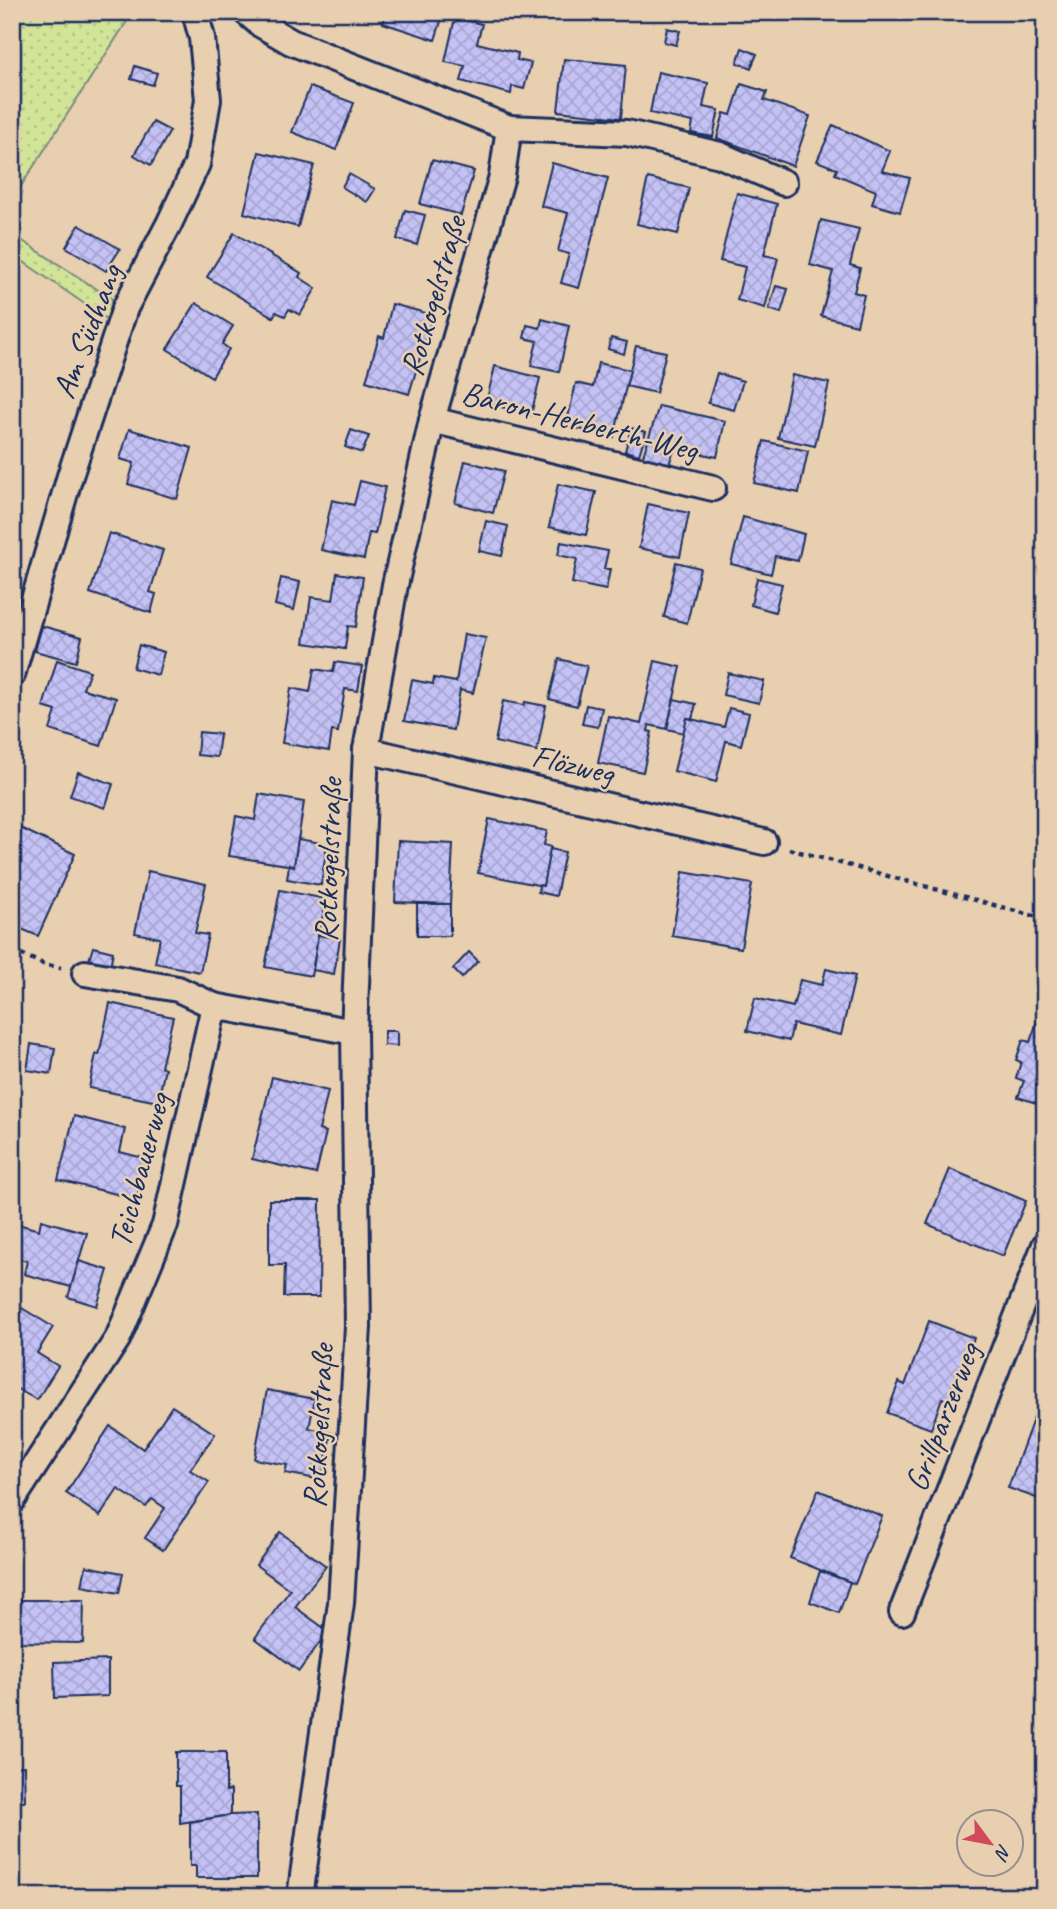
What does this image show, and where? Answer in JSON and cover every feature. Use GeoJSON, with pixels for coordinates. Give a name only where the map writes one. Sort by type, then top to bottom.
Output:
{"type":"FeatureCollection","features":[{"type":"Feature","properties":{"kind":"street","name":"Am Südhang"},"geometry":{"type":"LineString","coordinates":[[12,676],[70,476],[125,308],[197,163],[208,100],[202,38],[195,12]]}},
{"type":"Feature","properties":{"kind":"street"},"geometry":{"type":"LineString","coordinates":[[246,12],[260,24],[291,42],[509,128],[627,133],[720,156],[784,183]]}},
{"type":"Feature","properties":{"kind":"street","name":"Rotkogelstraße"},"geometry":{"type":"LineString","coordinates":[[300,1897],[341,1603],[358,1327],[354,1032],[366,750],[395,585],[432,420],[502,176],[509,128]]}},
{"type":"Feature","properties":{"kind":"street","name":"Baron-Herberth-Weg"},"geometry":{"type":"LineString","coordinates":[[432,420],[713,488]]}},
{"type":"Feature","properties":{"kind":"street","name":"Flözweg"},"geometry":{"type":"LineString","coordinates":[[366,750],[764,842]]}},
{"type":"Feature","properties":{"kind":"street"},"geometry":{"type":"LineString","coordinates":[[85,973],[178,989],[214,1006],[354,1032]]}},
{"type":"Feature","properties":{"kind":"street","name":"Teichbauerweg"},"geometry":{"type":"LineString","coordinates":[[12,1502],[118,1338],[165,1225],[214,1006]]}},
{"type":"Feature","properties":{"kind":"street","name":"Grillparzerweg"},"geometry":{"type":"LineString","coordinates":[[902,1612],[1045,1245]]}},
{"type":"Feature","properties":{"kind":"path"},"geometry":{"type":"LineString","coordinates":[[764,842],[1045,919]]}},
{"type":"Feature","properties":{"kind":"path"},"geometry":{"type":"LineString","coordinates":[[12,950],[43,964],[85,973]]}},
{"type":"Feature","properties":{"kind":"green space"},"geometry":{"type":"Polygon","coordinates":[[[12,12],[133,12],[12,200],[12,12]]]}},
{"type":"Feature","properties":{"kind":"green space"},"geometry":{"type":"Polygon","coordinates":[[[12,234],[115,301],[108,320],[12,254],[12,234]]]}},
{"type":"Feature","properties":{"kind":"building"},"geometry":{"type":"Polygon","coordinates":[[[386,12],[444,12],[435,40],[383,23],[386,12]]]}},
{"type":"Feature","properties":{"kind":"building"},"geometry":{"type":"Polygon","coordinates":[[[455,18],[482,24],[477,43],[518,53],[517,60],[531,63],[524,89],[512,86],[511,94],[461,81],[465,66],[445,62],[455,18]]]}},
{"type":"Feature","properties":{"kind":"building"},"geometry":{"type":"Polygon","coordinates":[[[667,28],[680,31],[676,45],[664,42],[667,28]]]}},
{"type":"Feature","properties":{"kind":"building"},"geometry":{"type":"Polygon","coordinates":[[[742,48],[757,54],[751,68],[737,63],[742,48]]]}},
{"type":"Feature","properties":{"kind":"building"},"geometry":{"type":"Polygon","coordinates":[[[564,59],[626,65],[621,118],[558,111],[564,59]]]}},
{"type":"Feature","properties":{"kind":"building"},"geometry":{"type":"Polygon","coordinates":[[[135,66],[157,73],[153,85],[131,79],[135,66]]]}},
{"type":"Feature","properties":{"kind":"building"},"geometry":{"type":"Polygon","coordinates":[[[658,72],[708,83],[703,107],[719,110],[713,137],[691,133],[693,122],[650,113],[658,72]]]}},
{"type":"Feature","properties":{"kind":"building"},"geometry":{"type":"Polygon","coordinates":[[[741,84],[767,92],[764,100],[810,116],[793,166],[717,138],[724,113],[731,115],[741,84]]]}},
{"type":"Feature","properties":{"kind":"building"},"geometry":{"type":"Polygon","coordinates":[[[310,87],[354,103],[336,150],[292,132],[310,87]]]}},
{"type":"Feature","properties":{"kind":"building"},"geometry":{"type":"Polygon","coordinates":[[[153,122],[170,131],[151,165],[134,155],[153,122]]]}},
{"type":"Feature","properties":{"kind":"building"},"geometry":{"type":"Polygon","coordinates":[[[833,125],[890,151],[882,171],[910,178],[900,212],[872,204],[876,191],[835,174],[837,169],[817,161],[833,125]]]}},
{"type":"Feature","properties":{"kind":"building"},"geometry":{"type":"Polygon","coordinates":[[[259,152],[314,165],[298,227],[244,213],[259,152]]]}},
{"type":"Feature","properties":{"kind":"building"},"geometry":{"type":"Polygon","coordinates":[[[432,160],[474,171],[461,215],[420,204],[432,160]]]}},
{"type":"Feature","properties":{"kind":"building"},"geometry":{"type":"Polygon","coordinates":[[[552,163],[608,178],[579,288],[561,283],[569,254],[558,251],[568,213],[541,206],[552,163]]]}},
{"type":"Feature","properties":{"kind":"building"},"geometry":{"type":"Polygon","coordinates":[[[349,174],[375,189],[367,202],[342,187],[349,174]]]}},
{"type":"Feature","properties":{"kind":"building"},"geometry":{"type":"Polygon","coordinates":[[[648,178],[689,188],[678,234],[637,224],[648,178]]]}},
{"type":"Feature","properties":{"kind":"building"},"geometry":{"type":"Polygon","coordinates":[[[737,193],[777,204],[764,255],[778,258],[765,308],[737,300],[745,267],[720,261],[737,193]]]}},
{"type":"Feature","properties":{"kind":"building"},"geometry":{"type":"Polygon","coordinates":[[[405,210],[425,215],[417,245],[397,239],[405,210]]]}},
{"type":"Feature","properties":{"kind":"building"},"geometry":{"type":"Polygon","coordinates":[[[821,220],[859,229],[850,265],[860,268],[854,292],[864,295],[857,325],[821,316],[833,271],[810,265],[821,220]]]}},
{"type":"Feature","properties":{"kind":"building"},"geometry":{"type":"Polygon","coordinates":[[[79,225],[120,249],[106,271],[66,247],[79,225]]]}},
{"type":"Feature","properties":{"kind":"building"},"geometry":{"type":"Polygon","coordinates":[[[234,233],[301,273],[299,277],[316,288],[300,315],[289,309],[285,316],[276,312],[273,317],[207,277],[234,233]]]}},
{"type":"Feature","properties":{"kind":"building"},"geometry":{"type":"Polygon","coordinates":[[[776,286],[788,289],[781,313],[769,309],[776,286]]]}},
{"type":"Feature","properties":{"kind":"building"},"geometry":{"type":"Polygon","coordinates":[[[196,303],[233,326],[222,344],[229,349],[212,377],[167,349],[196,303]]]}},
{"type":"Feature","properties":{"kind":"building"},"geometry":{"type":"Polygon","coordinates":[[[392,304],[433,315],[409,394],[366,381],[379,336],[384,338],[392,304]]]}},
{"type":"Feature","properties":{"kind":"building"},"geometry":{"type":"Polygon","coordinates":[[[542,319],[569,326],[559,372],[531,366],[537,341],[524,338],[527,325],[540,328],[542,319]]]}},
{"type":"Feature","properties":{"kind":"building"},"geometry":{"type":"Polygon","coordinates":[[[611,338],[627,342],[624,354],[608,349],[611,338]]]}},
{"type":"Feature","properties":{"kind":"building"},"geometry":{"type":"Polygon","coordinates":[[[636,346],[666,352],[656,393],[626,386],[636,346]]]}},
{"type":"Feature","properties":{"kind":"building"},"geometry":{"type":"Polygon","coordinates":[[[598,363],[630,370],[614,437],[566,426],[576,383],[593,387],[598,363]]]}},
{"type":"Feature","properties":{"kind":"building"},"geometry":{"type":"Polygon","coordinates":[[[495,366],[540,378],[531,415],[486,403],[495,366]]]}},
{"type":"Feature","properties":{"kind":"building"},"geometry":{"type":"Polygon","coordinates":[[[717,373],[743,381],[734,410],[708,403],[717,373]]]}},
{"type":"Feature","properties":{"kind":"building"},"geometry":{"type":"Polygon","coordinates":[[[792,375],[829,383],[815,446],[778,438],[792,375]]]}},
{"type":"Feature","properties":{"kind":"building"},"geometry":{"type":"Polygon","coordinates":[[[659,406],[725,421],[717,457],[675,448],[668,467],[642,459],[659,406]]]}},
{"type":"Feature","properties":{"kind":"building"},"geometry":{"type":"Polygon","coordinates":[[[631,428],[646,432],[639,455],[625,451],[631,428]]]}},
{"type":"Feature","properties":{"kind":"building"},"geometry":{"type":"Polygon","coordinates":[[[129,429],[192,448],[177,499],[128,484],[134,463],[120,459],[129,429]]]}},
{"type":"Feature","properties":{"kind":"building"},"geometry":{"type":"Polygon","coordinates":[[[351,430],[369,436],[362,453],[345,447],[351,430]]]}},
{"type":"Feature","properties":{"kind":"building"},"geometry":{"type":"Polygon","coordinates":[[[764,441],[808,451],[799,493],[754,483],[764,441]]]}},
{"type":"Feature","properties":{"kind":"building"},"geometry":{"type":"Polygon","coordinates":[[[465,461],[504,471],[493,513],[455,503],[465,461]]]}},
{"type":"Feature","properties":{"kind":"building"},"geometry":{"type":"Polygon","coordinates":[[[360,481],[385,487],[375,534],[369,533],[364,559],[321,550],[332,500],[354,505],[360,481]]]}},
{"type":"Feature","properties":{"kind":"building"},"geometry":{"type":"Polygon","coordinates":[[[558,484],[596,492],[586,535],[549,527],[558,484]]]}},
{"type":"Feature","properties":{"kind":"building"},"geometry":{"type":"Polygon","coordinates":[[[648,504],[689,513],[680,557],[639,548],[648,504]]]}},
{"type":"Feature","properties":{"kind":"building"},"geometry":{"type":"Polygon","coordinates":[[[743,517],[804,534],[798,561],[775,556],[771,574],[731,564],[743,517]]]}},
{"type":"Feature","properties":{"kind":"building"},"geometry":{"type":"Polygon","coordinates":[[[486,521],[508,526],[502,556],[479,551],[486,521]]]}},
{"type":"Feature","properties":{"kind":"building"},"geometry":{"type":"Polygon","coordinates":[[[109,533],[163,550],[150,592],[156,594],[151,613],[90,593],[109,533]]]}},
{"type":"Feature","properties":{"kind":"building"},"geometry":{"type":"Polygon","coordinates":[[[561,542],[608,551],[604,569],[610,569],[606,590],[572,583],[577,559],[558,555],[561,542]]]}},
{"type":"Feature","properties":{"kind":"building"},"geometry":{"type":"Polygon","coordinates":[[[676,562],[700,568],[687,623],[664,617],[676,562]]]}},
{"type":"Feature","properties":{"kind":"building"},"geometry":{"type":"Polygon","coordinates":[[[337,573],[363,577],[356,627],[348,626],[345,649],[304,643],[311,597],[333,600],[337,573]]]}},
{"type":"Feature","properties":{"kind":"building"},"geometry":{"type":"Polygon","coordinates":[[[281,578],[300,582],[294,610],[275,605],[281,578]]]}},
{"type":"Feature","properties":{"kind":"building"},"geometry":{"type":"Polygon","coordinates":[[[757,578],[782,584],[775,612],[751,605],[757,578]]]}},
{"type":"Feature","properties":{"kind":"building"},"geometry":{"type":"Polygon","coordinates":[[[42,626],[82,637],[76,662],[35,651],[42,626]]]}},
{"type":"Feature","properties":{"kind":"building"},"geometry":{"type":"Polygon","coordinates":[[[464,634],[486,638],[473,693],[460,690],[453,730],[404,721],[412,680],[433,684],[434,678],[456,682],[464,634]]]}},
{"type":"Feature","properties":{"kind":"building"},"geometry":{"type":"Polygon","coordinates":[[[139,645],[164,652],[158,675],[133,668],[139,645]]]}},
{"type":"Feature","properties":{"kind":"building"},"geometry":{"type":"Polygon","coordinates":[[[559,659],[587,666],[577,706],[549,699],[559,659]]]}},
{"type":"Feature","properties":{"kind":"building"},"geometry":{"type":"Polygon","coordinates":[[[57,660],[90,671],[83,689],[116,698],[101,746],[50,730],[56,711],[43,707],[57,660]]]}},
{"type":"Feature","properties":{"kind":"building"},"geometry":{"type":"Polygon","coordinates":[[[655,661],[681,667],[667,729],[649,725],[648,731],[652,732],[643,772],[598,763],[608,716],[641,724],[655,661]]]}},
{"type":"Feature","properties":{"kind":"building"},"geometry":{"type":"Polygon","coordinates":[[[335,662],[362,666],[358,691],[345,689],[338,732],[332,731],[329,751],[282,743],[291,688],[310,692],[314,669],[333,672],[335,662]]]}},
{"type":"Feature","properties":{"kind":"building"},"geometry":{"type":"Polygon","coordinates":[[[728,673],[764,681],[759,703],[723,695],[728,673]]]}},
{"type":"Feature","properties":{"kind":"building"},"geometry":{"type":"Polygon","coordinates":[[[674,699],[696,704],[692,719],[687,718],[684,733],[667,729],[674,699]]]}},
{"type":"Feature","properties":{"kind":"building"},"geometry":{"type":"Polygon","coordinates":[[[503,701],[546,706],[537,751],[495,742],[503,701]]]}},
{"type":"Feature","properties":{"kind":"building"},"geometry":{"type":"Polygon","coordinates":[[[586,705],[602,708],[598,727],[582,724],[586,705]]]}},
{"type":"Feature","properties":{"kind":"building"},"geometry":{"type":"Polygon","coordinates":[[[729,708],[749,713],[741,745],[726,741],[716,782],[674,771],[687,718],[724,727],[729,708]]]}},
{"type":"Feature","properties":{"kind":"building"},"geometry":{"type":"Polygon","coordinates":[[[199,732],[220,734],[217,757],[197,755],[199,732]]]}},
{"type":"Feature","properties":{"kind":"building"},"geometry":{"type":"Polygon","coordinates":[[[78,772],[113,784],[105,808],[70,796],[78,772]]]}},
{"type":"Feature","properties":{"kind":"building"},"geometry":{"type":"Polygon","coordinates":[[[259,794],[304,802],[294,866],[229,856],[236,816],[255,820],[259,794]]]}},
{"type":"Feature","properties":{"kind":"building"},"geometry":{"type":"Polygon","coordinates":[[[489,819],[547,831],[544,845],[551,847],[543,886],[478,873],[489,819]]]}},
{"type":"Feature","properties":{"kind":"building"},"geometry":{"type":"Polygon","coordinates":[[[20,828],[75,854],[38,936],[12,925],[12,906],[20,889],[12,886],[12,847],[20,828]]]}},
{"type":"Feature","properties":{"kind":"building"},"geometry":{"type":"Polygon","coordinates":[[[298,839],[327,844],[321,885],[287,879],[289,865],[294,866],[298,839]]]}},
{"type":"Feature","properties":{"kind":"building"},"geometry":{"type":"Polygon","coordinates":[[[398,841],[453,844],[450,904],[395,902],[398,841]]]}},
{"type":"Feature","properties":{"kind":"building"},"geometry":{"type":"Polygon","coordinates":[[[550,849],[565,852],[556,896],[538,892],[539,885],[543,886],[550,849]]]}},
{"type":"Feature","properties":{"kind":"building"},"geometry":{"type":"Polygon","coordinates":[[[148,871],[206,884],[195,933],[208,935],[200,972],[155,963],[160,938],[135,933],[148,871]]]}},
{"type":"Feature","properties":{"kind":"building"},"geometry":{"type":"Polygon","coordinates":[[[683,872],[752,884],[741,948],[672,936],[683,872]]]}},
{"type":"Feature","properties":{"kind":"building"},"geometry":{"type":"Polygon","coordinates":[[[280,890],[326,899],[311,976],[265,967],[280,890]]]}},
{"type":"Feature","properties":{"kind":"building"},"geometry":{"type":"Polygon","coordinates":[[[417,904],[450,904],[450,936],[417,936],[417,904]]]}},
{"type":"Feature","properties":{"kind":"building"},"geometry":{"type":"Polygon","coordinates":[[[318,935],[340,939],[334,974],[313,970],[318,935]]]}},
{"type":"Feature","properties":{"kind":"building"},"geometry":{"type":"Polygon","coordinates":[[[93,947],[113,952],[110,966],[89,960],[93,947]]]}},
{"type":"Feature","properties":{"kind":"building"},"geometry":{"type":"Polygon","coordinates":[[[469,952],[478,961],[462,978],[453,969],[469,952]]]}},
{"type":"Feature","properties":{"kind":"building"},"geometry":{"type":"Polygon","coordinates":[[[826,969],[855,976],[841,1035],[793,1024],[789,1041],[747,1031],[755,998],[793,1007],[800,980],[822,985],[826,969]]]}},
{"type":"Feature","properties":{"kind":"building"},"geometry":{"type":"Polygon","coordinates":[[[110,1003],[173,1017],[161,1067],[165,1068],[158,1102],[89,1088],[110,1003]]]}},
{"type":"Feature","properties":{"kind":"building"},"geometry":{"type":"Polygon","coordinates":[[[1037,1022],[1045,1025],[1045,1106],[1018,1097],[1024,1081],[1016,1078],[1021,1062],[1016,1060],[1023,1040],[1030,1042],[1037,1022]]]}},
{"type":"Feature","properties":{"kind":"building"},"geometry":{"type":"Polygon","coordinates":[[[384,1031],[397,1031],[397,1046],[384,1045],[384,1031]]]}},
{"type":"Feature","properties":{"kind":"building"},"geometry":{"type":"Polygon","coordinates":[[[31,1044],[55,1048],[51,1074],[27,1070],[31,1044]]]}},
{"type":"Feature","properties":{"kind":"building"},"geometry":{"type":"Polygon","coordinates":[[[272,1077],[328,1091],[319,1130],[326,1132],[316,1174],[252,1159],[272,1077]]]}},
{"type":"Feature","properties":{"kind":"building"},"geometry":{"type":"Polygon","coordinates":[[[74,1116],[125,1129],[120,1152],[147,1159],[137,1199],[58,1180],[74,1116]]]}},
{"type":"Feature","properties":{"kind":"building"},"geometry":{"type":"Polygon","coordinates":[[[950,1169],[1026,1201],[1003,1256],[927,1224],[950,1169]]]}},
{"type":"Feature","properties":{"kind":"building"},"geometry":{"type":"Polygon","coordinates":[[[269,1200],[320,1200],[319,1297],[284,1297],[285,1265],[269,1265],[269,1200]]]}},
{"type":"Feature","properties":{"kind":"building"},"geometry":{"type":"Polygon","coordinates":[[[41,1220],[87,1233],[71,1287],[24,1274],[27,1261],[12,1257],[12,1245],[18,1224],[39,1230],[41,1220]]]}},
{"type":"Feature","properties":{"kind":"building"},"geometry":{"type":"Polygon","coordinates":[[[79,1261],[108,1270],[97,1306],[68,1297],[79,1261]]]}},
{"type":"Feature","properties":{"kind":"building"},"geometry":{"type":"Polygon","coordinates":[[[12,1302],[53,1327],[37,1353],[58,1366],[37,1400],[12,1386],[12,1302]]]}},
{"type":"Feature","properties":{"kind":"building"},"geometry":{"type":"Polygon","coordinates":[[[929,1321],[974,1338],[950,1401],[942,1398],[931,1429],[887,1413],[899,1382],[905,1385],[929,1321]]]}},
{"type":"Feature","properties":{"kind":"building"},"geometry":{"type":"Polygon","coordinates":[[[267,1390],[315,1399],[309,1428],[331,1433],[322,1480],[285,1473],[287,1465],[254,1459],[267,1390]]]}},
{"type":"Feature","properties":{"kind":"building"},"geometry":{"type":"Polygon","coordinates":[[[172,1406],[215,1434],[190,1470],[209,1482],[163,1550],[145,1538],[165,1508],[152,1499],[146,1507],[118,1489],[100,1516],[66,1493],[110,1426],[143,1449],[172,1406]]]}},
{"type":"Feature","properties":{"kind":"building"},"geometry":{"type":"Polygon","coordinates":[[[1035,1414],[1045,1417],[1045,1501],[1008,1488],[1035,1414]]]}},
{"type":"Feature","properties":{"kind":"building"},"geometry":{"type":"Polygon","coordinates":[[[818,1490],[882,1516],[855,1584],[790,1558],[818,1490]]]}},
{"type":"Feature","properties":{"kind":"building"},"geometry":{"type":"Polygon","coordinates":[[[280,1532],[326,1566],[295,1607],[328,1631],[299,1671],[255,1638],[290,1590],[256,1565],[280,1532]]]}},
{"type":"Feature","properties":{"kind":"building"},"geometry":{"type":"Polygon","coordinates":[[[86,1566],[123,1573],[119,1593],[82,1586],[86,1566]]]}},
{"type":"Feature","properties":{"kind":"building"},"geometry":{"type":"Polygon","coordinates":[[[820,1571],[850,1582],[839,1613],[810,1602],[820,1571]]]}},
{"type":"Feature","properties":{"kind":"building"},"geometry":{"type":"Polygon","coordinates":[[[12,1600],[84,1600],[83,1643],[12,1642],[12,1600]]]}},
{"type":"Feature","properties":{"kind":"building"},"geometry":{"type":"Polygon","coordinates":[[[108,1660],[108,1696],[55,1698],[54,1662],[108,1660]]]}},
{"type":"Feature","properties":{"kind":"building"},"geometry":{"type":"Polygon","coordinates":[[[176,1752],[226,1752],[226,1791],[231,1790],[231,1815],[180,1823],[176,1752]]]}},
{"type":"Feature","properties":{"kind":"building"},"geometry":{"type":"Polygon","coordinates":[[[24,1766],[25,1801],[12,1802],[12,1767],[24,1766]]]}},
{"type":"Feature","properties":{"kind":"building"},"geometry":{"type":"Polygon","coordinates":[[[257,1814],[257,1878],[196,1878],[196,1866],[190,1866],[190,1822],[257,1814]]]}}]}
